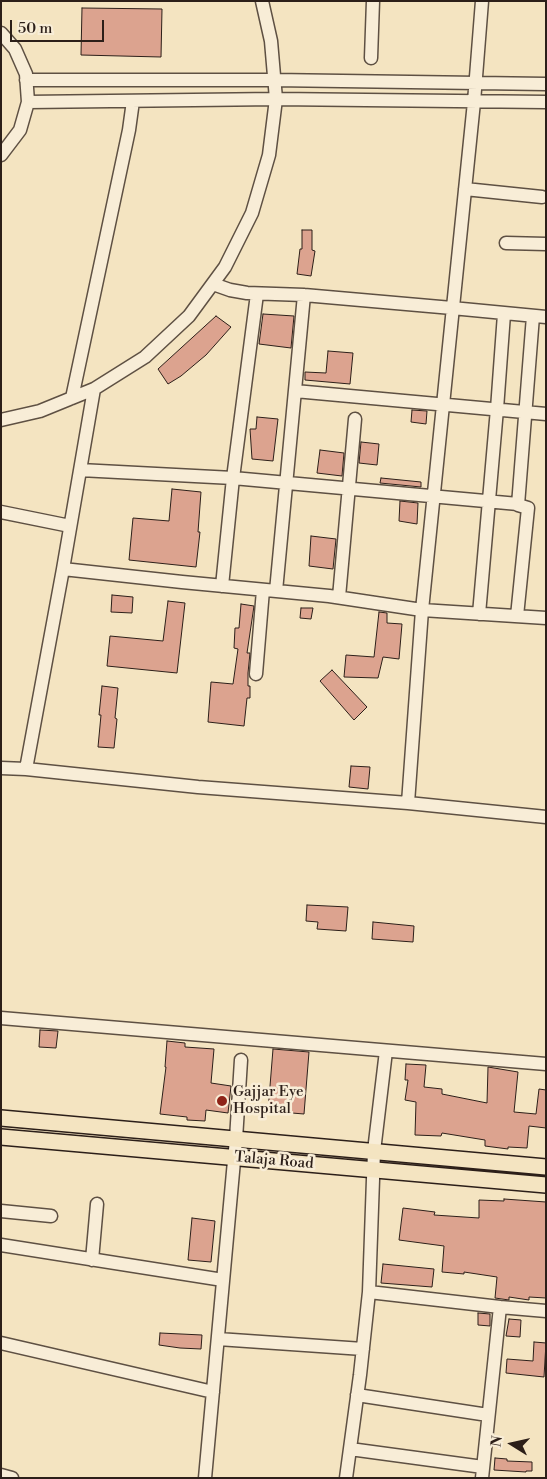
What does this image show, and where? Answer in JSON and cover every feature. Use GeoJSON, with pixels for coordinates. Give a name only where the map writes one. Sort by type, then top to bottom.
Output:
{"type":"FeatureCollection","features":[{"type":"Feature","properties":{"kind":"main road","name":"Talaja Road"},"geometry":{"type":"LineString","coordinates":[[4,1119],[546,1166]]}},
{"type":"Feature","properties":{"kind":"main road","name":"Talaja Road"},"geometry":{"type":"LineString","coordinates":[[2,1138],[546,1185]]}},
{"type":"Feature","properties":{"kind":"street"},"geometry":{"type":"LineString","coordinates":[[1,420],[40,411],[94,389],[145,357],[189,316],[226,267],[252,213],[269,155],[276,100],[271,41],[262,1]]}},
{"type":"Feature","properties":{"kind":"street"},"geometry":{"type":"LineString","coordinates":[[371,58],[372,1]]}},
{"type":"Feature","properties":{"kind":"street"},"geometry":{"type":"LineString","coordinates":[[408,803],[422,610],[474,102],[482,1]]}},
{"type":"Feature","properties":{"kind":"street"},"geometry":{"type":"LineString","coordinates":[[1,34],[15,49],[26,74],[28,102],[20,130],[1,155]]}},
{"type":"Feature","properties":{"kind":"street"},"geometry":{"type":"LineString","coordinates":[[26,80],[274,80],[546,84]]}},
{"type":"Feature","properties":{"kind":"street"},"geometry":{"type":"LineString","coordinates":[[28,102],[276,100],[546,102]]}},
{"type":"Feature","properties":{"kind":"street"},"geometry":{"type":"LineString","coordinates":[[72,398],[129,130],[133,101]]}},
{"type":"Feature","properties":{"kind":"street"},"geometry":{"type":"LineString","coordinates":[[465,189],[542,197]]}},
{"type":"Feature","properties":{"kind":"street"},"geometry":{"type":"LineString","coordinates":[[506,243],[546,244]]}},
{"type":"Feature","properties":{"kind":"street"},"geometry":{"type":"LineString","coordinates":[[213,284],[230,290],[257,294],[304,295],[540,317],[526,412],[518,504]]}},
{"type":"Feature","properties":{"kind":"street"},"geometry":{"type":"LineString","coordinates":[[222,586],[233,478],[257,294]]}},
{"type":"Feature","properties":{"kind":"street"},"geometry":{"type":"LineString","coordinates":[[256,674],[285,482],[304,295]]}},
{"type":"Feature","properties":{"kind":"street"},"geometry":{"type":"LineString","coordinates":[[478,614],[504,314]]}},
{"type":"Feature","properties":{"kind":"street"},"geometry":{"type":"LineString","coordinates":[[26,769],[94,389]]}},
{"type":"Feature","properties":{"kind":"street"},"geometry":{"type":"LineString","coordinates":[[294,391],[546,414]]}},
{"type":"Feature","properties":{"kind":"street"},"geometry":{"type":"LineString","coordinates":[[339,597],[355,419]]}},
{"type":"Feature","properties":{"kind":"street"},"geometry":{"type":"LineString","coordinates":[[80,470],[285,482],[518,504],[528,508],[517,616]]}},
{"type":"Feature","properties":{"kind":"street"},"geometry":{"type":"LineString","coordinates":[[1,512],[70,526]]}},
{"type":"Feature","properties":{"kind":"street"},"geometry":{"type":"LineString","coordinates":[[63,569],[339,597],[422,610],[546,618]]}},
{"type":"Feature","properties":{"kind":"street"},"geometry":{"type":"LineString","coordinates":[[1,768],[198,787],[408,803],[546,817]]}},
{"type":"Feature","properties":{"kind":"street"},"geometry":{"type":"LineString","coordinates":[[1,1018],[546,1064]]}},
{"type":"Feature","properties":{"kind":"street"},"geometry":{"type":"LineString","coordinates":[[346,1478],[358,1395],[369,1292],[374,1151],[386,1051]]}},
{"type":"Feature","properties":{"kind":"street"},"geometry":{"type":"LineString","coordinates":[[206,1478],[236,1139],[241,1060]]}},
{"type":"Feature","properties":{"kind":"street"},"geometry":{"type":"LineString","coordinates":[[2,1138],[4,1119]]}},
{"type":"Feature","properties":{"kind":"street"},"geometry":{"type":"LineString","coordinates":[[92,1260],[97,1204]]}},
{"type":"Feature","properties":{"kind":"street"},"geometry":{"type":"LineString","coordinates":[[1,1211],[51,1216]]}},
{"type":"Feature","properties":{"kind":"street"},"geometry":{"type":"LineString","coordinates":[[1,1246],[223,1280]]}},
{"type":"Feature","properties":{"kind":"street"},"geometry":{"type":"LineString","coordinates":[[369,1292],[546,1311]]}},
{"type":"Feature","properties":{"kind":"street"},"geometry":{"type":"LineString","coordinates":[[350,1449],[482,1472],[500,1307]]}},
{"type":"Feature","properties":{"kind":"street"},"geometry":{"type":"LineString","coordinates":[[218,1339],[363,1349]]}},
{"type":"Feature","properties":{"kind":"street"},"geometry":{"type":"LineString","coordinates":[[1,1343],[213,1392]]}},
{"type":"Feature","properties":{"kind":"street"},"geometry":{"type":"LineString","coordinates":[[358,1395],[488,1415]]}},
{"type":"Feature","properties":{"kind":"street"},"geometry":{"type":"LineString","coordinates":[[1,1475],[12,1478]]}},
{"type":"Feature","properties":{"kind":"building"},"geometry":{"type":"Polygon","coordinates":[[[82,8],[162,9],[161,57],[81,55],[82,8]]]}},
{"type":"Feature","properties":{"kind":"building"},"geometry":{"type":"Polygon","coordinates":[[[302,230],[312,230],[312,250],[315,251],[311,276],[297,274],[300,249],[302,249],[302,230]]]}},
{"type":"Feature","properties":{"kind":"building"},"geometry":{"type":"Polygon","coordinates":[[[263,314],[294,316],[291,348],[259,344],[263,314]]]}},
{"type":"Feature","properties":{"kind":"building"},"geometry":{"type":"Polygon","coordinates":[[[216,316],[231,327],[206,355],[181,376],[168,384],[158,369],[216,316]]]}},
{"type":"Feature","properties":{"kind":"building"},"geometry":{"type":"Polygon","coordinates":[[[328,351],[353,353],[350,384],[305,380],[305,372],[326,373],[328,351]]]}},
{"type":"Feature","properties":{"kind":"building"},"geometry":{"type":"Polygon","coordinates":[[[412,410],[427,411],[426,424],[411,422],[412,410]]]}},
{"type":"Feature","properties":{"kind":"building"},"geometry":{"type":"Polygon","coordinates":[[[257,417],[278,419],[273,461],[252,459],[250,429],[256,429],[257,417]]]}},
{"type":"Feature","properties":{"kind":"building"},"geometry":{"type":"Polygon","coordinates":[[[361,442],[379,444],[377,465],[359,463],[361,442]]]}},
{"type":"Feature","properties":{"kind":"building"},"geometry":{"type":"Polygon","coordinates":[[[320,450],[344,453],[342,476],[317,473],[320,450]]]}},
{"type":"Feature","properties":{"kind":"building"},"geometry":{"type":"Polygon","coordinates":[[[381,478],[421,482],[421,487],[380,483],[381,478]]]}},
{"type":"Feature","properties":{"kind":"building"},"geometry":{"type":"Polygon","coordinates":[[[172,489],[201,492],[198,532],[200,532],[196,567],[129,560],[133,518],[169,521],[172,489]]]}},
{"type":"Feature","properties":{"kind":"building"},"geometry":{"type":"Polygon","coordinates":[[[400,501],[418,503],[417,524],[399,521],[400,501]]]}},
{"type":"Feature","properties":{"kind":"building"},"geometry":{"type":"Polygon","coordinates":[[[311,536],[336,539],[333,569],[309,566],[311,536]]]}},
{"type":"Feature","properties":{"kind":"building"},"geometry":{"type":"Polygon","coordinates":[[[112,595],[133,597],[132,613],[111,612],[112,595]]]}},
{"type":"Feature","properties":{"kind":"building"},"geometry":{"type":"Polygon","coordinates":[[[168,601],[185,603],[177,673],[107,666],[110,636],[163,641],[168,601]]]}},
{"type":"Feature","properties":{"kind":"building"},"geometry":{"type":"Polygon","coordinates":[[[241,604],[254,606],[247,653],[250,653],[248,686],[250,686],[250,698],[247,698],[244,726],[208,722],[211,682],[233,684],[238,649],[234,648],[235,628],[239,628],[241,604]]]}},
{"type":"Feature","properties":{"kind":"building"},"geometry":{"type":"Polygon","coordinates":[[[301,608],[313,608],[311,619],[300,618],[301,608]]]}},
{"type":"Feature","properties":{"kind":"building"},"geometry":{"type":"Polygon","coordinates":[[[379,612],[387,613],[387,623],[402,624],[399,659],[383,657],[378,678],[344,677],[346,655],[374,657],[379,612]]]}},
{"type":"Feature","properties":{"kind":"building"},"geometry":{"type":"Polygon","coordinates":[[[332,670],[367,707],[354,720],[320,681],[332,670]]]}},
{"type":"Feature","properties":{"kind":"building"},"geometry":{"type":"Polygon","coordinates":[[[102,686],[118,688],[114,748],[98,747],[102,686]]]}},
{"type":"Feature","properties":{"kind":"building"},"geometry":{"type":"Polygon","coordinates":[[[351,766],[370,767],[368,789],[349,787],[351,766]]]}},
{"type":"Feature","properties":{"kind":"building"},"geometry":{"type":"Polygon","coordinates":[[[307,905],[348,907],[346,931],[317,929],[318,922],[306,921],[307,905]]]}},
{"type":"Feature","properties":{"kind":"building"},"geometry":{"type":"Polygon","coordinates":[[[373,922],[414,926],[413,942],[372,939],[373,922]]]}},
{"type":"Feature","properties":{"kind":"building"},"geometry":{"type":"Polygon","coordinates":[[[40,1030],[58,1031],[56,1048],[39,1047],[40,1030]]]}},
{"type":"Feature","properties":{"kind":"building"},"geometry":{"type":"Polygon","coordinates":[[[167,1041],[185,1043],[185,1047],[214,1049],[211,1083],[231,1086],[228,1113],[206,1110],[205,1121],[187,1120],[187,1117],[160,1114],[167,1041]]]}},
{"type":"Feature","properties":{"kind":"building"},"geometry":{"type":"Polygon","coordinates":[[[273,1049],[309,1052],[304,1114],[268,1111],[273,1049]]]}},
{"type":"Feature","properties":{"kind":"building"},"geometry":{"type":"Polygon","coordinates":[[[406,1064],[426,1065],[424,1087],[442,1089],[442,1094],[487,1103],[488,1067],[518,1072],[514,1112],[536,1114],[539,1089],[546,1090],[546,1128],[529,1126],[527,1148],[508,1147],[508,1149],[485,1146],[485,1140],[442,1133],[441,1136],[415,1135],[416,1102],[405,1100],[408,1080],[405,1080],[406,1064]]]}},
{"type":"Feature","properties":{"kind":"building"},"geometry":{"type":"Polygon","coordinates":[[[504,1199],[546,1202],[546,1298],[529,1297],[529,1300],[509,1297],[509,1300],[495,1298],[497,1277],[464,1272],[464,1274],[442,1272],[444,1246],[399,1240],[403,1208],[435,1212],[434,1215],[479,1218],[479,1200],[504,1201],[504,1199]]]}},
{"type":"Feature","properties":{"kind":"building"},"geometry":{"type":"Polygon","coordinates":[[[192,1218],[215,1221],[211,1262],[188,1260],[192,1218]]]}},
{"type":"Feature","properties":{"kind":"building"},"geometry":{"type":"Polygon","coordinates":[[[383,1264],[434,1269],[432,1287],[381,1283],[383,1264]]]}},
{"type":"Feature","properties":{"kind":"building"},"geometry":{"type":"Polygon","coordinates":[[[478,1313],[490,1314],[490,1326],[478,1325],[478,1313]]]}},
{"type":"Feature","properties":{"kind":"building"},"geometry":{"type":"Polygon","coordinates":[[[509,1319],[521,1320],[520,1337],[506,1336],[509,1319]]]}},
{"type":"Feature","properties":{"kind":"building"},"geometry":{"type":"Polygon","coordinates":[[[160,1333],[202,1335],[201,1349],[159,1345],[160,1333]]]}},
{"type":"Feature","properties":{"kind":"building"},"geometry":{"type":"Polygon","coordinates":[[[534,1342],[546,1343],[544,1377],[506,1373],[507,1359],[533,1361],[534,1342]]]}},
{"type":"Feature","properties":{"kind":"building"},"geometry":{"type":"Polygon","coordinates":[[[495,1458],[507,1459],[507,1461],[532,1462],[532,1471],[494,1470],[495,1458]]]}},
{"type":"Feature","properties":{"kind":"place","name":"Gajjar Eye Hospital"},"geometry":{"type":"Point","coordinates":[222,1101]}}]}
